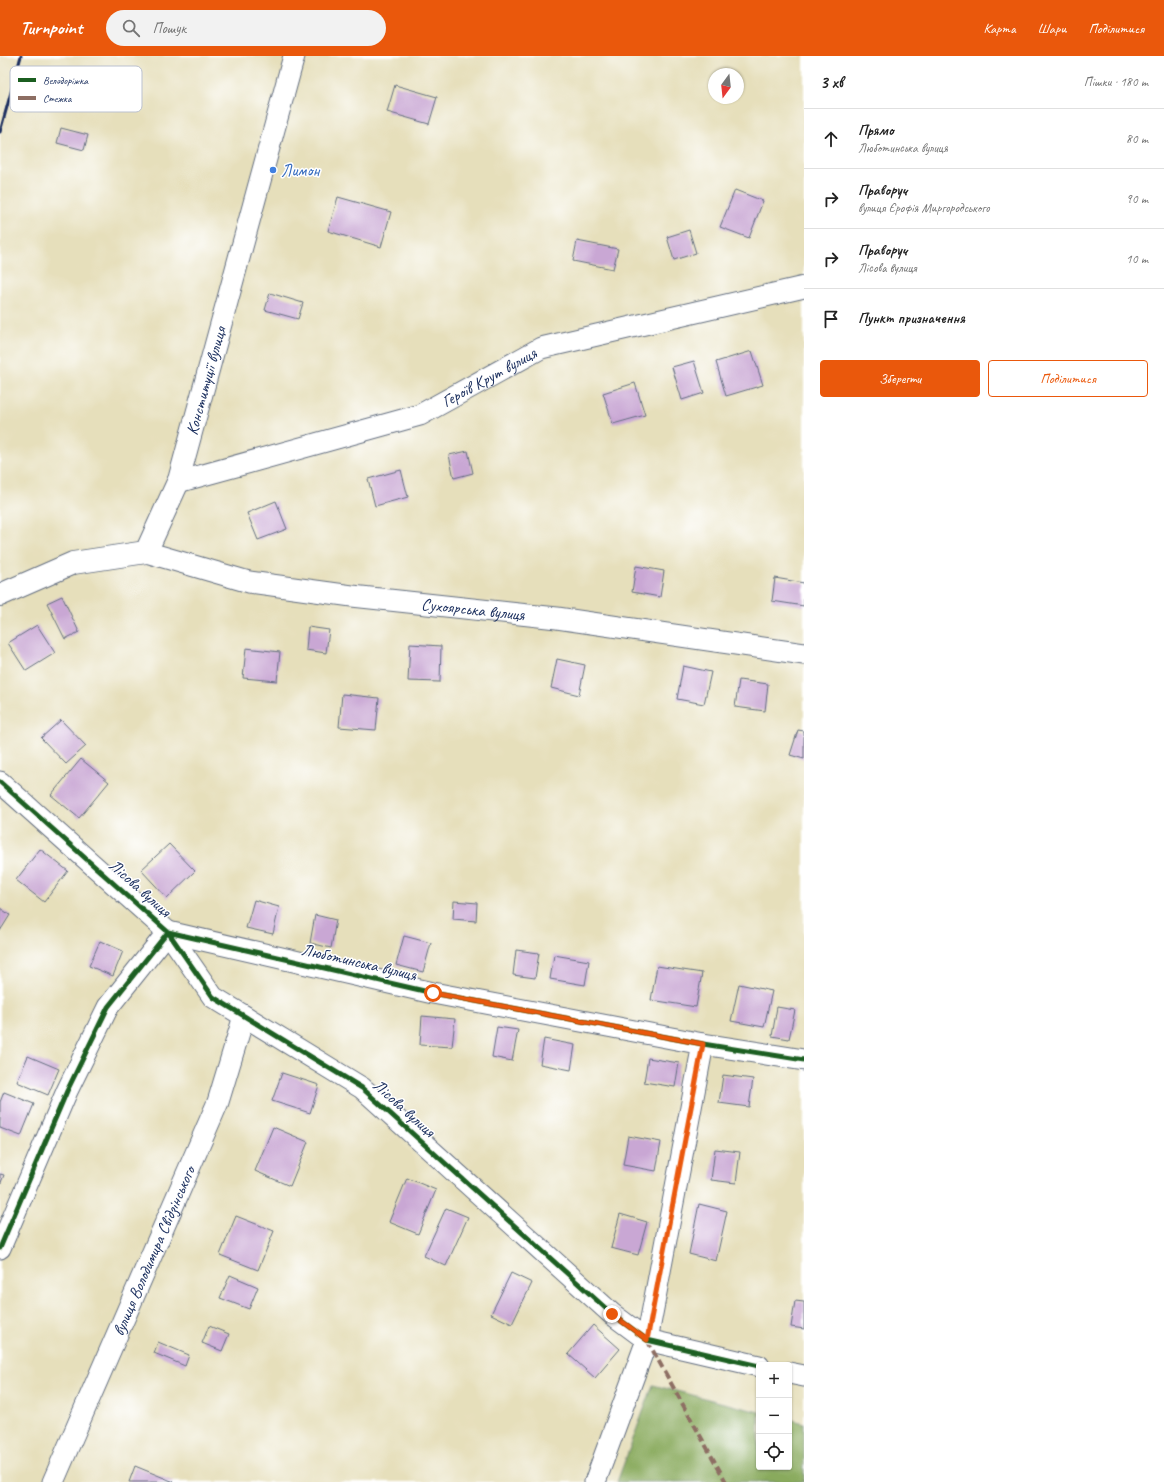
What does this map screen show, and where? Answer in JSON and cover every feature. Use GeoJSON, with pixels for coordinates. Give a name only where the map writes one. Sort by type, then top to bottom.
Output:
{"type":"FeatureCollection","features":[{"type":"Feature","properties":{"kind":"street","name":"Конституції вулиця"},"geometry":{"type":"LineString","coordinates":[[146,552],[178,482],[294,56]]}},
{"type":"Feature","properties":{"kind":"street","name":"Героїв Крут вулиця"},"geometry":{"type":"LineString","coordinates":[[178,482],[420,415],[541,348],[804,287]]}},
{"type":"Feature","properties":{"kind":"street"},"geometry":{"type":"LineString","coordinates":[[0,595],[73,563],[146,552]]}},
{"type":"Feature","properties":{"kind":"street","name":"Сухоярська вулиця"},"geometry":{"type":"LineString","coordinates":[[146,552],[249,582],[352,596],[557,618],[804,654]]}},
{"type":"Feature","properties":{"kind":"street","name":"Лісова вулиця"},"geometry":{"type":"LineString","coordinates":[[0,782],[168,932],[213,996],[362,1088],[612,1314],[647,1340],[756,1365]]}},
{"type":"Feature","properties":{"kind":"street"},"geometry":{"type":"LineString","coordinates":[[0,1248],[67,1091],[108,1007],[168,932]]}},
{"type":"Feature","properties":{"kind":"street","name":"Люботинська вулиця"},"geometry":{"type":"LineString","coordinates":[[168,932],[433,993],[703,1044],[804,1060]]}},
{"type":"Feature","properties":{"kind":"street","name":"вулиця Володимира Свідзінського"},"geometry":{"type":"LineString","coordinates":[[53,1482],[218,1102],[244,1016]]}},
{"type":"Feature","properties":{"kind":"street"},"geometry":{"type":"LineString","coordinates":[[595,1482],[647,1340],[703,1044]]}},
{"type":"Feature","properties":{"kind":"street"},"geometry":{"type":"LineString","coordinates":[[792,1374],[804,1376]]}},
{"type":"Feature","properties":{"kind":"green space"},"geometry":{"type":"Polygon","coordinates":[[[653,1385],[756,1411],[756,1470],[792,1470],[792,1420],[804,1423],[804,1482],[617,1482],[653,1385]]]}},
{"type":"Feature","properties":{"kind":"building"},"geometry":{"type":"Polygon","coordinates":[[[395,85],[437,97],[429,124],[387,112],[395,85]]]}},
{"type":"Feature","properties":{"kind":"building"},"geometry":{"type":"Polygon","coordinates":[[[61,128],[88,135],[84,150],[57,143],[61,128]]]}},
{"type":"Feature","properties":{"kind":"building"},"geometry":{"type":"Polygon","coordinates":[[[735,190],[763,201],[749,238],[720,227],[735,190]]]}},
{"type":"Feature","properties":{"kind":"building"},"geometry":{"type":"Polygon","coordinates":[[[338,197],[391,212],[381,247],[328,231],[338,197]]]}},
{"type":"Feature","properties":{"kind":"building"},"geometry":{"type":"Polygon","coordinates":[[[689,230],[696,253],[674,260],[667,237],[689,230]]]}},
{"type":"Feature","properties":{"kind":"building"},"geometry":{"type":"Polygon","coordinates":[[[577,241],[618,249],[613,269],[573,261],[577,241]]]}},
{"type":"Feature","properties":{"kind":"building"},"geometry":{"type":"Polygon","coordinates":[[[270,293],[303,303],[298,319],[265,310],[270,293]]]}},
{"type":"Feature","properties":{"kind":"building"},"geometry":{"type":"Polygon","coordinates":[[[752,351],[763,385],[726,396],[716,362],[752,351]]]}},
{"type":"Feature","properties":{"kind":"building"},"geometry":{"type":"Polygon","coordinates":[[[694,361],[704,393],[682,400],[672,367],[694,361]]]}},
{"type":"Feature","properties":{"kind":"building"},"geometry":{"type":"Polygon","coordinates":[[[635,383],[645,415],[613,424],[603,393],[635,383]]]}},
{"type":"Feature","properties":{"kind":"building"},"geometry":{"type":"Polygon","coordinates":[[[468,451],[473,473],[454,478],[449,455],[468,451]]]}},
{"type":"Feature","properties":{"kind":"building"},"geometry":{"type":"Polygon","coordinates":[[[401,470],[408,497],[375,506],[368,479],[401,470]]]}},
{"type":"Feature","properties":{"kind":"building"},"geometry":{"type":"Polygon","coordinates":[[[276,501],[287,529],[258,540],[247,513],[276,501]]]}},
{"type":"Feature","properties":{"kind":"building"},"geometry":{"type":"Polygon","coordinates":[[[636,566],[664,571],[660,597],[632,592],[636,566]]]}},
{"type":"Feature","properties":{"kind":"building"},"geometry":{"type":"Polygon","coordinates":[[[775,578],[804,583],[804,606],[772,601],[775,578]]]}},
{"type":"Feature","properties":{"kind":"building"},"geometry":{"type":"Polygon","coordinates":[[[62,596],[79,632],[65,639],[47,603],[62,596]]]}},
{"type":"Feature","properties":{"kind":"building"},"geometry":{"type":"Polygon","coordinates":[[[37,625],[55,653],[26,671],[8,643],[37,625]]]}},
{"type":"Feature","properties":{"kind":"building"},"geometry":{"type":"Polygon","coordinates":[[[308,627],[329,630],[326,653],[306,650],[308,627]]]}},
{"type":"Feature","properties":{"kind":"building"},"geometry":{"type":"Polygon","coordinates":[[[410,644],[441,646],[440,682],[408,681],[410,644]]]}},
{"type":"Feature","properties":{"kind":"building"},"geometry":{"type":"Polygon","coordinates":[[[246,648],[280,652],[277,681],[243,678],[246,648]]]}},
{"type":"Feature","properties":{"kind":"building"},"geometry":{"type":"Polygon","coordinates":[[[557,659],[585,665],[579,695],[551,688],[557,659]]]}},
{"type":"Feature","properties":{"kind":"building"},"geometry":{"type":"Polygon","coordinates":[[[683,666],[711,672],[704,704],[677,699],[683,666]]]}},
{"type":"Feature","properties":{"kind":"building"},"geometry":{"type":"Polygon","coordinates":[[[739,680],[768,684],[765,711],[735,707],[739,680]]]}},
{"type":"Feature","properties":{"kind":"building"},"geometry":{"type":"Polygon","coordinates":[[[342,694],[379,698],[376,730],[339,727],[342,694]]]}},
{"type":"Feature","properties":{"kind":"building"},"geometry":{"type":"Polygon","coordinates":[[[61,720],[86,746],[66,764],[41,738],[61,720]]]}},
{"type":"Feature","properties":{"kind":"building"},"geometry":{"type":"Polygon","coordinates":[[[798,730],[804,731],[804,759],[790,755],[798,730]]]}},
{"type":"Feature","properties":{"kind":"building"},"geometry":{"type":"Polygon","coordinates":[[[81,759],[109,782],[79,818],[51,795],[81,759]]]}},
{"type":"Feature","properties":{"kind":"building"},"geometry":{"type":"Polygon","coordinates":[[[169,844],[195,871],[167,898],[141,870],[169,844]]]}},
{"type":"Feature","properties":{"kind":"building"},"geometry":{"type":"Polygon","coordinates":[[[40,849],[68,871],[44,902],[16,880],[40,849]]]}},
{"type":"Feature","properties":{"kind":"building"},"geometry":{"type":"Polygon","coordinates":[[[254,900],[279,907],[273,934],[246,928],[254,900]]]}},
{"type":"Feature","properties":{"kind":"building"},"geometry":{"type":"Polygon","coordinates":[[[454,901],[477,903],[476,921],[453,919],[454,901]]]}},
{"type":"Feature","properties":{"kind":"building"},"geometry":{"type":"Polygon","coordinates":[[[0,908],[10,915],[0,931],[0,908]]]}},
{"type":"Feature","properties":{"kind":"building"},"geometry":{"type":"Polygon","coordinates":[[[315,915],[336,920],[331,948],[310,943],[315,915]]]}},
{"type":"Feature","properties":{"kind":"building"},"geometry":{"type":"Polygon","coordinates":[[[404,936],[431,943],[423,972],[396,965],[404,936]]]}},
{"type":"Feature","properties":{"kind":"building"},"geometry":{"type":"Polygon","coordinates":[[[100,941],[123,951],[113,976],[89,966],[100,941]]]}},
{"type":"Feature","properties":{"kind":"building"},"geometry":{"type":"Polygon","coordinates":[[[516,950],[539,953],[535,978],[513,975],[516,950]]]}},
{"type":"Feature","properties":{"kind":"building"},"geometry":{"type":"Polygon","coordinates":[[[554,955],[589,961],[585,985],[550,979],[554,955]]]}},
{"type":"Feature","properties":{"kind":"building"},"geometry":{"type":"Polygon","coordinates":[[[657,966],[702,973],[696,1007],[651,1000],[657,966]]]}},
{"type":"Feature","properties":{"kind":"building"},"geometry":{"type":"Polygon","coordinates":[[[739,984],[772,991],[764,1027],[731,1021],[739,984]]]}},
{"type":"Feature","properties":{"kind":"building"},"geometry":{"type":"Polygon","coordinates":[[[777,1007],[795,1010],[789,1039],[772,1036],[777,1007]]]}},
{"type":"Feature","properties":{"kind":"building"},"geometry":{"type":"Polygon","coordinates":[[[422,1016],[455,1019],[452,1047],[420,1045],[422,1016]]]}},
{"type":"Feature","properties":{"kind":"building"},"geometry":{"type":"Polygon","coordinates":[[[497,1027],[518,1030],[512,1061],[492,1057],[497,1027]]]}},
{"type":"Feature","properties":{"kind":"building"},"geometry":{"type":"Polygon","coordinates":[[[544,1039],[575,1045],[571,1070],[540,1064],[544,1039]]]}},
{"type":"Feature","properties":{"kind":"building"},"geometry":{"type":"Polygon","coordinates":[[[28,1056],[59,1069],[48,1095],[17,1082],[28,1056]]]}},
{"type":"Feature","properties":{"kind":"building"},"geometry":{"type":"Polygon","coordinates":[[[648,1058],[679,1063],[675,1087],[644,1082],[648,1058]]]}},
{"type":"Feature","properties":{"kind":"building"},"geometry":{"type":"Polygon","coordinates":[[[282,1073],[319,1085],[310,1113],[272,1101],[282,1073]]]}},
{"type":"Feature","properties":{"kind":"building"},"geometry":{"type":"Polygon","coordinates":[[[723,1075],[753,1079],[749,1107],[719,1103],[723,1075]]]}},
{"type":"Feature","properties":{"kind":"building"},"geometry":{"type":"Polygon","coordinates":[[[4,1092],[34,1104],[21,1136],[0,1128],[0,1102],[4,1092]]]}},
{"type":"Feature","properties":{"kind":"building"},"geometry":{"type":"Polygon","coordinates":[[[273,1127],[308,1142],[290,1186],[255,1171],[273,1127]]]}},
{"type":"Feature","properties":{"kind":"building"},"geometry":{"type":"Polygon","coordinates":[[[628,1136],[661,1142],[656,1171],[623,1165],[628,1136]]]}},
{"type":"Feature","properties":{"kind":"building"},"geometry":{"type":"Polygon","coordinates":[[[715,1149],[740,1152],[736,1183],[711,1180],[715,1149]]]}},
{"type":"Feature","properties":{"kind":"building"},"geometry":{"type":"Polygon","coordinates":[[[0,1174],[4,1175],[0,1185],[0,1174]]]}},
{"type":"Feature","properties":{"kind":"building"},"geometry":{"type":"Polygon","coordinates":[[[407,1178],[436,1190],[418,1234],[389,1222],[407,1178]]]}},
{"type":"Feature","properties":{"kind":"building"},"geometry":{"type":"Polygon","coordinates":[[[699,1204],[727,1211],[716,1261],[689,1254],[699,1204]]]}},
{"type":"Feature","properties":{"kind":"building"},"geometry":{"type":"Polygon","coordinates":[[[446,1208],[468,1217],[446,1266],[424,1256],[446,1208]]]}},
{"type":"Feature","properties":{"kind":"building"},"geometry":{"type":"Polygon","coordinates":[[[620,1214],[647,1222],[638,1255],[611,1248],[620,1214]]]}},
{"type":"Feature","properties":{"kind":"building"},"geometry":{"type":"Polygon","coordinates":[[[236,1216],[274,1231],[258,1270],[220,1255],[236,1216]]]}},
{"type":"Feature","properties":{"kind":"building"},"geometry":{"type":"Polygon","coordinates":[[[511,1273],[532,1283],[512,1324],[491,1314],[511,1273]]]}},
{"type":"Feature","properties":{"kind":"building"},"geometry":{"type":"Polygon","coordinates":[[[230,1275],[258,1287],[249,1309],[220,1298],[230,1275]]]}},
{"type":"Feature","properties":{"kind":"building"},"geometry":{"type":"Polygon","coordinates":[[[795,1301],[804,1302],[804,1329],[791,1327],[795,1301]]]}},
{"type":"Feature","properties":{"kind":"building"},"geometry":{"type":"Polygon","coordinates":[[[593,1325],[620,1349],[595,1378],[568,1354],[593,1325]]]}},
{"type":"Feature","properties":{"kind":"building"},"geometry":{"type":"Polygon","coordinates":[[[209,1326],[229,1334],[222,1351],[202,1343],[209,1326]]]}},
{"type":"Feature","properties":{"kind":"building"},"geometry":{"type":"Polygon","coordinates":[[[158,1342],[189,1355],[185,1366],[154,1353],[158,1342]]]}},
{"type":"Feature","properties":{"kind":"building"},"geometry":{"type":"Polygon","coordinates":[[[135,1466],[174,1482],[129,1482],[135,1466]]]}},
{"type":"Feature","properties":{"kind":"railway"},"geometry":{"type":"LineString","coordinates":[[18,66],[21,56]]}},
{"type":"Feature","properties":{"kind":"railway"},"geometry":{"type":"LineString","coordinates":[[0,132],[10,96]]}},
{"type":"Feature","properties":{"kind":"marked path"},"geometry":{"type":"LineString","coordinates":[[647,1340],[726,1482]]}},
{"type":"Feature","properties":{"kind":"cycle path"},"geometry":{"type":"LineString","coordinates":[[0,782],[168,932],[213,997],[362,1088],[612,1314],[647,1340],[756,1365]]}},
{"type":"Feature","properties":{"kind":"cycle path"},"geometry":{"type":"LineString","coordinates":[[0,1248],[67,1091],[108,1007],[168,932],[433,993],[703,1044],[804,1060]]}},
{"type":"Feature","properties":{"kind":"place","name":"Лимон"},"geometry":{"type":"Point","coordinates":[273,170]}},
{"type":"Feature","properties":{"kind":"route"},"geometry":{"type":"LineString","coordinates":[[433,993],[703,1044],[647,1340],[612,1314]]}}]}
